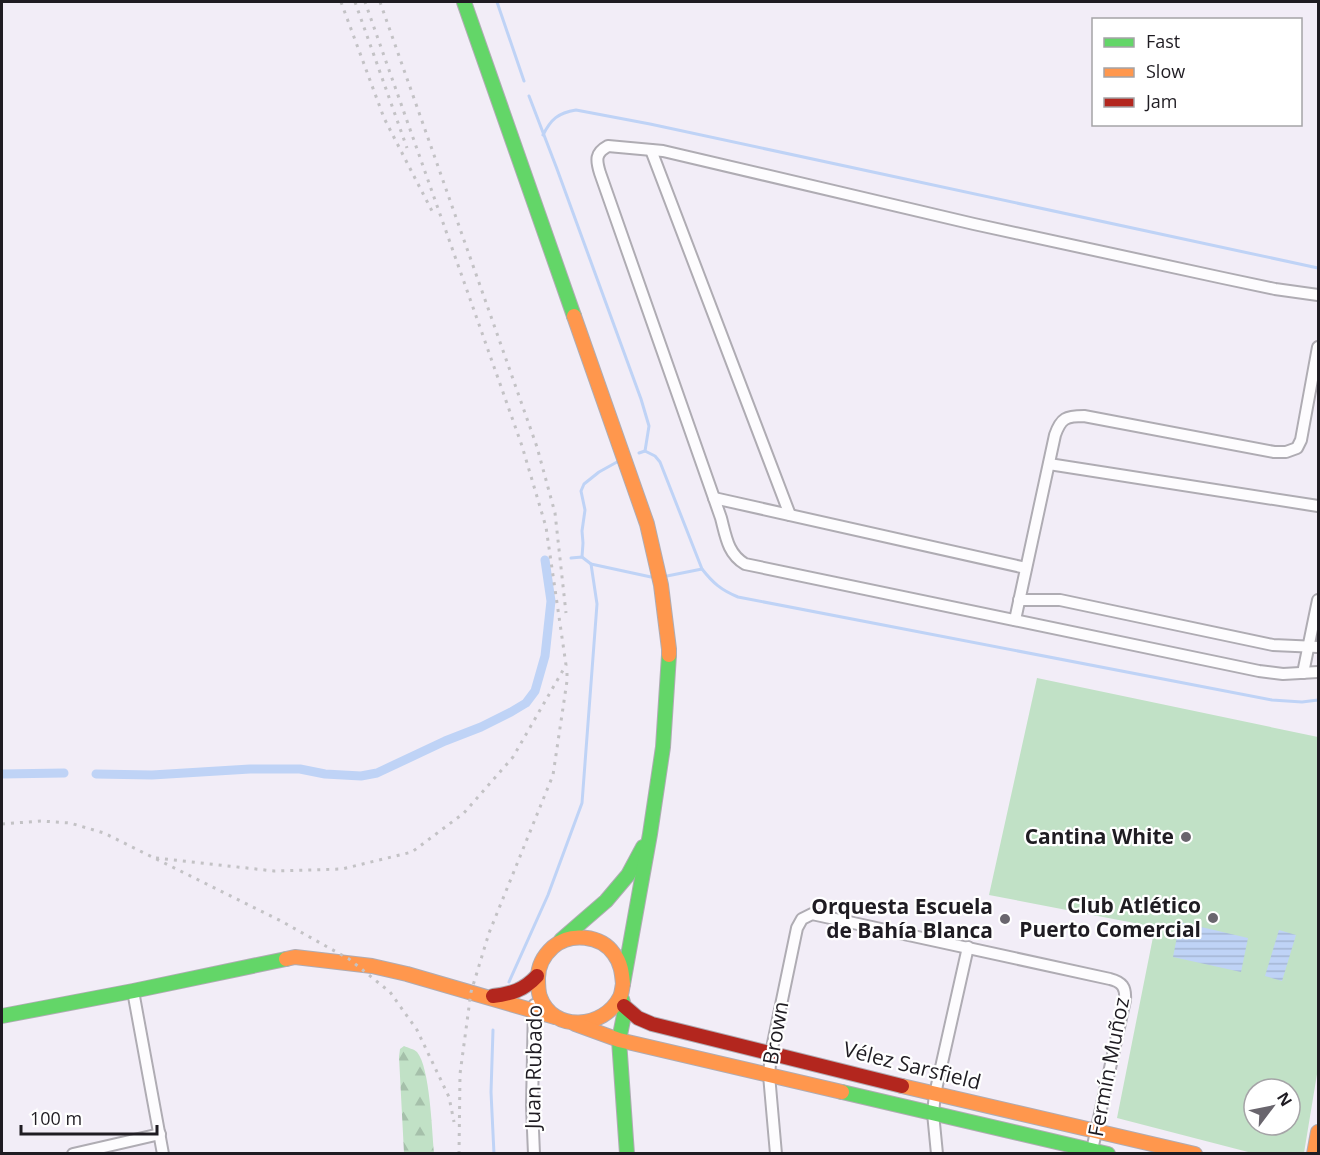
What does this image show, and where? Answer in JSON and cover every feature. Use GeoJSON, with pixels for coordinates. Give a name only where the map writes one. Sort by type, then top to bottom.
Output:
{"type":"FeatureCollection","features":[{"type":"Feature","properties":{"kind":"street"},"geometry":{"type":"LineString","coordinates":[[464,2],[647,524],[661,585],[669,649],[663,747],[650,834],[622,995],[611,1011],[599,1019],[586,1023],[565,1020],[547,1008],[539,996],[536,978],[542,958],[549,949],[606,901],[628,875],[650,834]]}},
{"type":"Feature","properties":{"kind":"street"},"geometry":{"type":"LineString","coordinates":[[1318,295],[1234,281],[663,151],[608,146],[601,150],[598,156],[598,164],[728,543],[738,559],[746,564],[1258,671],[1282,674],[1318,672]]}},
{"type":"Feature","properties":{"kind":"street"},"geometry":{"type":"LineString","coordinates":[[651,150],[790,515]]}},
{"type":"Feature","properties":{"kind":"street"},"geometry":{"type":"LineString","coordinates":[[1015,620],[1049,464],[1058,426],[1062,420],[1072,416],[1084,416],[1274,452],[1286,452],[1297,448],[1301,440],[1318,347]]}},
{"type":"Feature","properties":{"kind":"street"},"geometry":{"type":"LineString","coordinates":[[1049,464],[1318,506]]}},
{"type":"Feature","properties":{"kind":"street"},"geometry":{"type":"LineString","coordinates":[[714,498],[1026,568]]}},
{"type":"Feature","properties":{"kind":"street"},"geometry":{"type":"LineString","coordinates":[[1019,600],[1060,600],[1273,645],[1314,647]]}},
{"type":"Feature","properties":{"kind":"street"},"geometry":{"type":"LineString","coordinates":[[1303,674],[1314,647],[1318,600]]}},
{"type":"Feature","properties":{"kind":"street","name":"Brown"},"geometry":{"type":"LineString","coordinates":[[776,1154],[769,1075],[771,1053],[797,928],[805,916],[817,914],[968,947]]}},
{"type":"Feature","properties":{"kind":"street"},"geometry":{"type":"LineString","coordinates":[[559,941],[572,937],[585,937],[598,941],[609,948],[617,958],[622,971],[623,1020],[619,1040],[627,1154]]}},
{"type":"Feature","properties":{"kind":"street"},"geometry":{"type":"LineString","coordinates":[[937,1154],[933,1113],[935,1094],[968,947]]}},
{"type":"Feature","properties":{"kind":"street","name":"Fermín Muñoz"},"geometry":{"type":"LineString","coordinates":[[968,947],[1110,979],[1119,982],[1125,989],[1125,1000],[1092,1150]]}},
{"type":"Feature","properties":{"kind":"street","name":"Vélez Sarsfield"},"geometry":{"type":"LineString","coordinates":[[2,1016],[295,957],[372,966],[488,996],[619,1040],[1108,1154]]}},
{"type":"Feature","properties":{"kind":"street"},"geometry":{"type":"LineString","coordinates":[[488,996],[522,990],[536,978]]}},
{"type":"Feature","properties":{"kind":"street","name":"Juan Rubado"},"geometry":{"type":"LineString","coordinates":[[534,1154],[532,1106],[536,978]]}},
{"type":"Feature","properties":{"kind":"street"},"geometry":{"type":"LineString","coordinates":[[133,991],[163,1154]]}},
{"type":"Feature","properties":{"kind":"street","name":"Vélez Sarsfield"},"geometry":{"type":"LineString","coordinates":[[622,995],[638,1018],[652,1024],[935,1094],[1195,1154]]}},
{"type":"Feature","properties":{"kind":"street"},"geometry":{"type":"LineString","coordinates":[[1314,1154],[1318,1132]]}},
{"type":"Feature","properties":{"kind":"street"},"geometry":{"type":"LineString","coordinates":[[73,1154],[160,1134]]}},
{"type":"Feature","properties":{"kind":"green space","name":"Club Atlético Puerto Comercial"},"geometry":{"type":"Polygon","coordinates":[[[1037,678],[1318,737],[1318,1068],[1304,1153],[1252,1153],[1117,1118],[1155,927],[989,895],[1037,678]]]}},
{"type":"Feature","properties":{"kind":"green space"},"geometry":{"type":"Polygon","coordinates":[[[404,1046],[417,1052],[425,1071],[430,1100],[434,1153],[404,1153],[399,1057],[400,1049],[404,1046]]]}},
{"type":"Feature","properties":{"kind":"water"},"geometry":{"type":"Polygon","coordinates":[[[1180,922],[1248,938],[1241,972],[1173,957],[1180,922]]]}},
{"type":"Feature","properties":{"kind":"water"},"geometry":{"type":"Polygon","coordinates":[[[1279,930],[1296,935],[1282,981],[1265,976],[1279,930]]]}},
{"type":"Feature","properties":{"kind":"waterway"},"geometry":{"type":"LineString","coordinates":[[497,2],[524,81]]}},
{"type":"Feature","properties":{"kind":"waterway"},"geometry":{"type":"LineString","coordinates":[[529,96],[641,399],[649,426],[645,451]]}},
{"type":"Feature","properties":{"kind":"waterway"},"geometry":{"type":"LineString","coordinates":[[543,135],[556,118],[576,110],[1318,268]]}},
{"type":"Feature","properties":{"kind":"waterway"},"geometry":{"type":"LineString","coordinates":[[639,453],[645,451],[655,456],[660,462],[702,569],[718,586],[738,597],[1272,700],[1302,702],[1318,700]]}},
{"type":"Feature","properties":{"kind":"waterway"},"geometry":{"type":"LineString","coordinates":[[582,557],[585,510],[581,491],[584,484],[617,462]]}},
{"type":"Feature","properties":{"kind":"waterway"},"geometry":{"type":"LineString","coordinates":[[571,558],[582,557],[591,564],[651,577]]}},
{"type":"Feature","properties":{"kind":"waterway"},"geometry":{"type":"LineString","coordinates":[[96,774],[152,775],[250,769],[300,769],[325,774],[361,776],[377,773],[481,727],[526,703],[535,691],[545,656],[551,601],[545,560]]}},
{"type":"Feature","properties":{"kind":"waterway"},"geometry":{"type":"LineString","coordinates":[[509,982],[548,895],[582,803],[597,604],[591,564]]}},
{"type":"Feature","properties":{"kind":"waterway"},"geometry":{"type":"LineString","coordinates":[[667,576],[702,569]]}},
{"type":"Feature","properties":{"kind":"waterway"},"geometry":{"type":"LineString","coordinates":[[2,774],[64,773]]}},
{"type":"Feature","properties":{"kind":"waterway"},"geometry":{"type":"LineString","coordinates":[[493,1030],[491,1092],[494,1154]]}},
{"type":"Feature","properties":{"kind":"railway"},"geometry":{"type":"LineString","coordinates":[[341,2],[384,118],[433,213]]}},
{"type":"Feature","properties":{"kind":"railway"},"geometry":{"type":"LineString","coordinates":[[355,2],[407,148]]}},
{"type":"Feature","properties":{"kind":"railway"},"geometry":{"type":"LineString","coordinates":[[156,858],[274,871],[342,869],[412,852],[464,813],[513,757],[566,665],[546,527],[522,446],[365,2]]}},
{"type":"Feature","properties":{"kind":"railway"},"geometry":{"type":"LineString","coordinates":[[380,2],[537,447],[555,513],[566,613]]}},
{"type":"Feature","properties":{"kind":"railway"},"geometry":{"type":"LineString","coordinates":[[459,1154],[460,1074],[471,992],[489,933],[553,775],[567,667]]}},
{"type":"Feature","properties":{"kind":"railway"},"geometry":{"type":"LineString","coordinates":[[2,824],[41,821],[70,823],[104,833],[281,921],[349,959],[390,992],[417,1030],[449,1097],[454,1122]]}},
{"type":"Feature","properties":{"kind":"traffic: fast"},"geometry":{"type":"LineString","coordinates":[[464,2],[574,316]]}},
{"type":"Feature","properties":{"kind":"traffic: fast"},"geometry":{"type":"LineString","coordinates":[[623,984],[663,747],[669,655]]}},
{"type":"Feature","properties":{"kind":"traffic: fast"},"geometry":{"type":"LineString","coordinates":[[561,940],[606,901],[628,875],[643,847]]}},
{"type":"Feature","properties":{"kind":"traffic: fast"},"geometry":{"type":"LineString","coordinates":[[2,1016],[286,959]]}},
{"type":"Feature","properties":{"kind":"traffic: fast"},"geometry":{"type":"LineString","coordinates":[[622,999],[624,1015],[619,1040],[627,1154]]}},
{"type":"Feature","properties":{"kind":"traffic: fast"},"geometry":{"type":"LineString","coordinates":[[842,1092],[1108,1154]]}},
{"type":"Feature","properties":{"kind":"traffic: slow"},"geometry":{"type":"LineString","coordinates":[[574,316],[647,524],[661,585],[669,655]]}},
{"type":"Feature","properties":{"kind":"traffic: slow"},"geometry":{"type":"LineString","coordinates":[[576,938],[593,939],[608,948],[616,957],[622,972],[623,984],[620,997],[613,1008],[603,1016],[591,1021],[567,1021],[556,1017],[547,1009],[539,995],[538,973],[546,954],[560,942],[576,938]]}},
{"type":"Feature","properties":{"kind":"traffic: slow"},"geometry":{"type":"LineString","coordinates":[[286,959],[295,957],[372,966],[555,1017]]}},
{"type":"Feature","properties":{"kind":"traffic: slow"},"geometry":{"type":"LineString","coordinates":[[575,1024],[619,1040],[842,1092]]}},
{"type":"Feature","properties":{"kind":"traffic: slow"},"geometry":{"type":"LineString","coordinates":[[902,1086],[1195,1154]]}},
{"type":"Feature","properties":{"kind":"traffic: slow"},"geometry":{"type":"LineString","coordinates":[[1314,1154],[1318,1132]]}},
{"type":"Feature","properties":{"kind":"traffic: jam"},"geometry":{"type":"LineString","coordinates":[[493,996],[517,990],[537,976]]}},
{"type":"Feature","properties":{"kind":"traffic: jam"},"geometry":{"type":"LineString","coordinates":[[624,1006],[638,1018],[652,1024],[902,1086]]}},
{"type":"Feature","properties":{"kind":"place","name":"Cantina White"},"geometry":{"type":"Point","coordinates":[1186,837]}},
{"type":"Feature","properties":{"kind":"place","name":"Club Atlético Puerto Comercial"},"geometry":{"type":"Point","coordinates":[1213,918]}},
{"type":"Feature","properties":{"kind":"place","name":"Orquesta Escuela de Bahía Blanca"},"geometry":{"type":"Point","coordinates":[1005,919]}}]}
